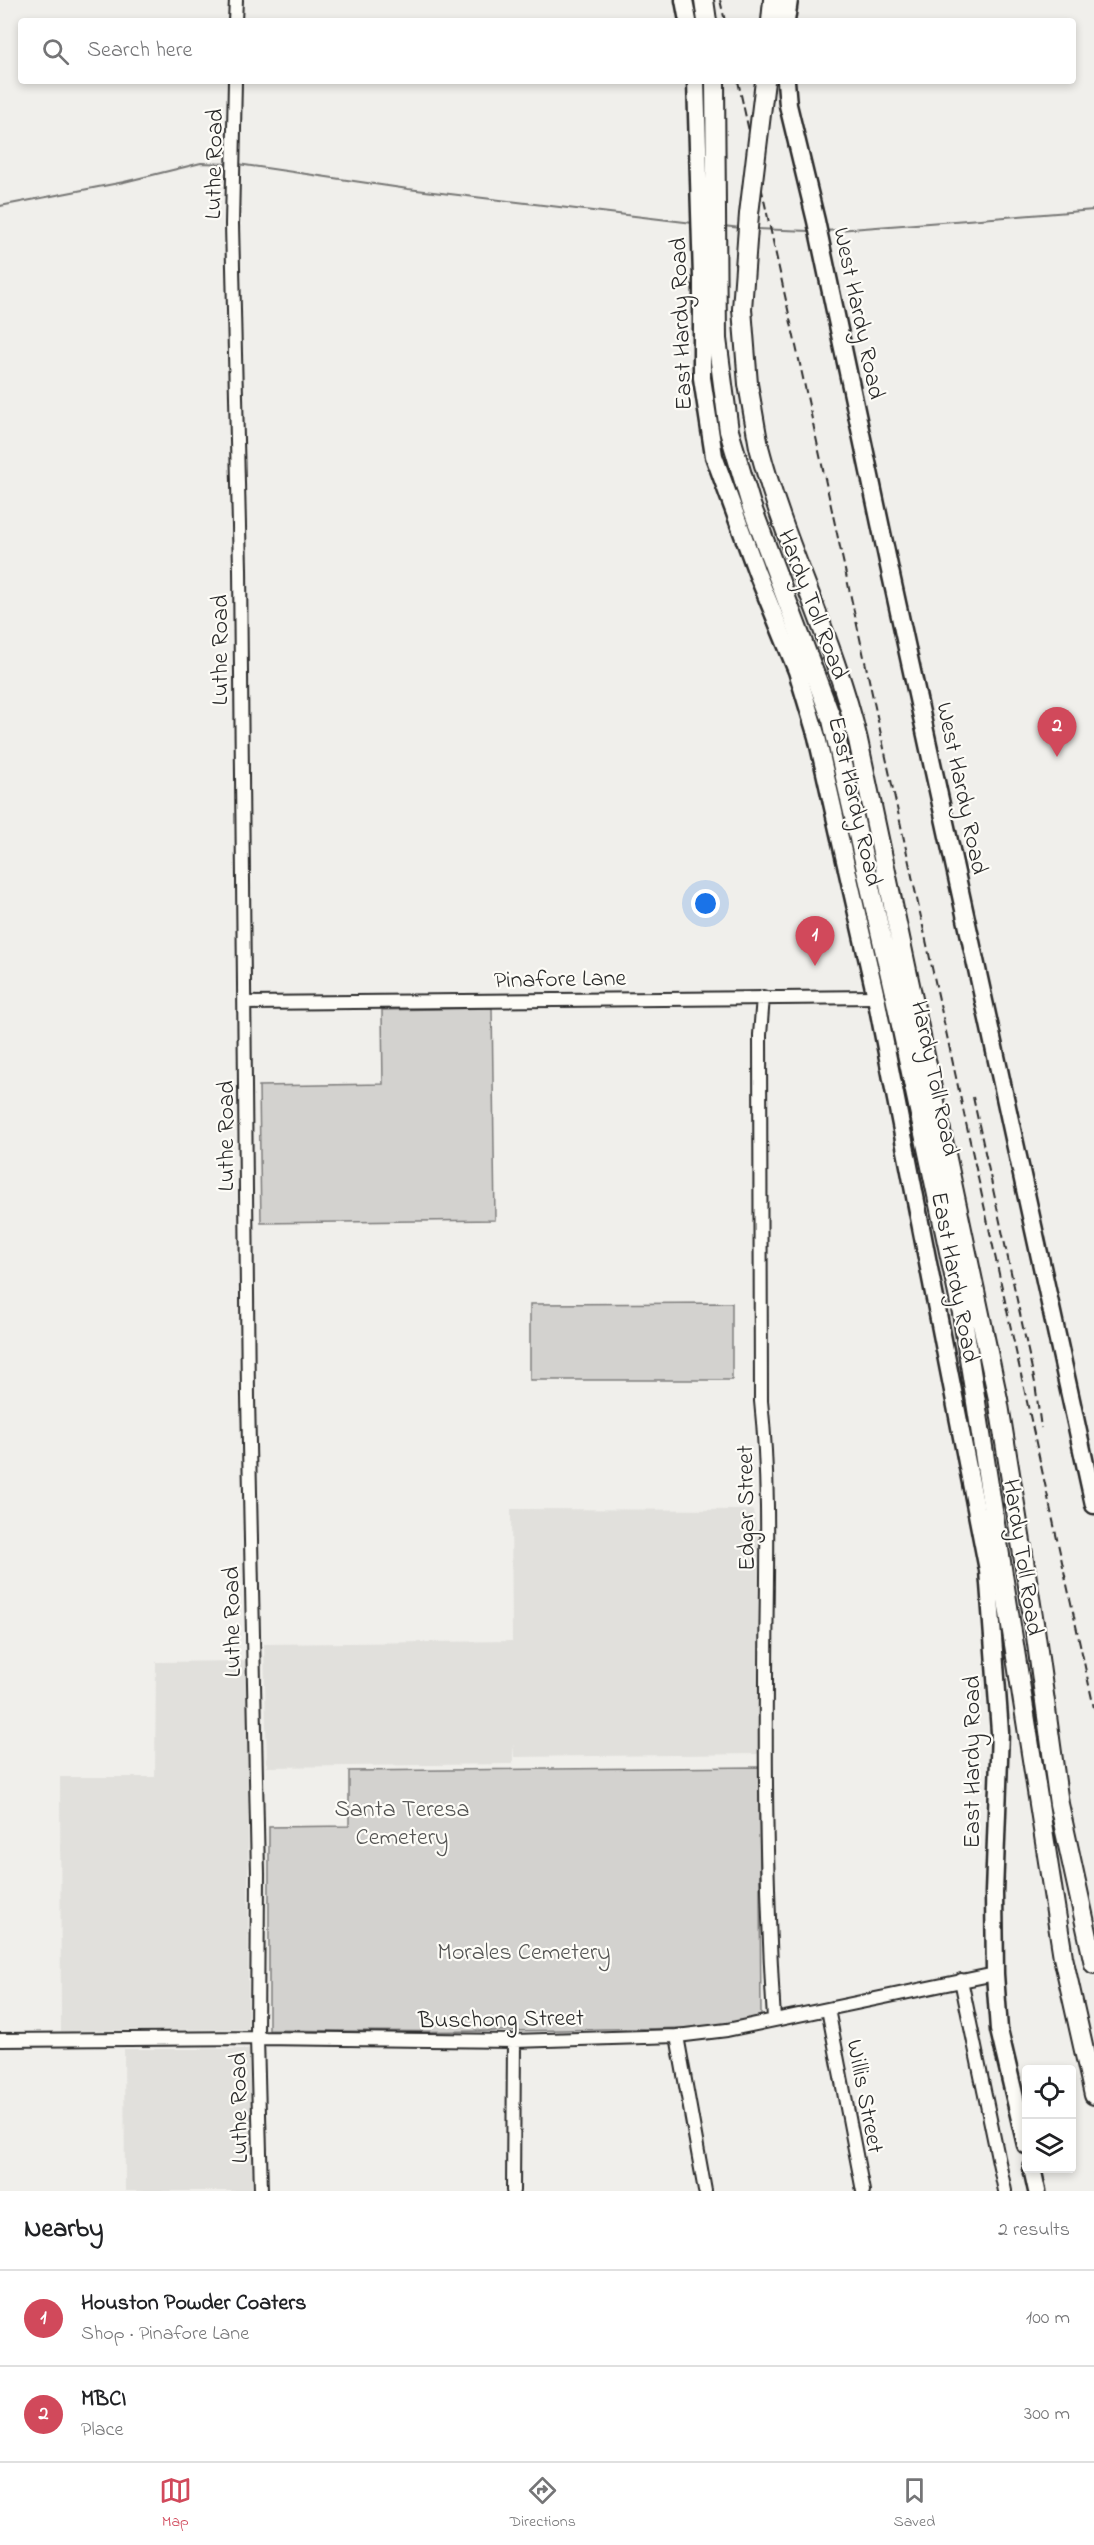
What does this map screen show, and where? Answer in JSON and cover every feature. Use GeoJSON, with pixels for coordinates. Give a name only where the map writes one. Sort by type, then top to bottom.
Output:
{"type":"FeatureCollection","features":[{"type":"Feature","properties":{"kind":"highway"},"geometry":{"type":"LineString","coordinates":[[704,0],[707,18]]}},
{"type":"Feature","properties":{"kind":"highway"},"geometry":{"type":"LineString","coordinates":[[771,18],[773,0]]}},
{"type":"Feature","properties":{"kind":"highway","name":"Hardy Toll Road"},"geometry":{"type":"LineString","coordinates":[[715,84],[719,367],[729,431],[752,505],[837,739],[962,1313],[1063,1957],[1094,2096]]}},
{"type":"Feature","properties":{"kind":"highway","name":"Hardy Toll Road"},"geometry":{"type":"LineString","coordinates":[[765,84],[742,309],[748,384],[759,447],[777,506],[840,675],[858,740],[998,1399],[1035,1629],[1059,1804],[1094,1965]]}},
{"type":"Feature","properties":{"kind":"main road"},"geometry":{"type":"LineString","coordinates":[[684,0],[687,18]]}},
{"type":"Feature","properties":{"kind":"main road"},"geometry":{"type":"LineString","coordinates":[[786,18],[789,0]]}},
{"type":"Feature","properties":{"kind":"main road","name":"East Hardy Road"},"geometry":{"type":"LineString","coordinates":[[696,84],[702,378],[714,456],[757,573],[797,671],[811,714],[876,997],[988,1570],[1000,1732],[994,1893],[995,1974],[999,2031],[1022,2128]]}},
{"type":"Feature","properties":{"kind":"main road","name":"West Hardy Road"},"geometry":{"type":"LineString","coordinates":[[786,84],[788,105],[816,221],[1094,1504]]}},
{"type":"Feature","properties":{"kind":"main road"},"geometry":{"type":"LineString","coordinates":[[1033,2173],[1037,2191]]}},
{"type":"Feature","properties":{"kind":"street"},"geometry":{"type":"LineString","coordinates":[[236,0],[236,18]]}},
{"type":"Feature","properties":{"kind":"street","name":"Luthe Road"},"geometry":{"type":"LineString","coordinates":[[235,84],[235,150],[232,179],[246,1003],[250,1499],[258,1874],[257,2038],[261,2191]]}},
{"type":"Feature","properties":{"kind":"street","name":"Edgar Street"},"geometry":{"type":"LineString","coordinates":[[763,997],[760,1035],[761,1390],[767,1456],[765,1685],[770,1959],[774,2019]]}},
{"type":"Feature","properties":{"kind":"street","name":"Pinafore Lane"},"geometry":{"type":"LineString","coordinates":[[246,1003],[876,997]]}},
{"type":"Feature","properties":{"kind":"street","name":"Buschong Street"},"geometry":{"type":"LineString","coordinates":[[0,2040],[257,2038],[514,2041],[677,2036],[727,2030],[995,1974]]}},
{"type":"Feature","properties":{"kind":"street"},"geometry":{"type":"LineString","coordinates":[[961,1980],[1005,2191]]}},
{"type":"Feature","properties":{"kind":"street","name":"Willis Street"},"geometry":{"type":"LineString","coordinates":[[828,2009],[863,2191]]}},
{"type":"Feature","properties":{"kind":"street"},"geometry":{"type":"LineString","coordinates":[[677,2036],[705,2191]]}},
{"type":"Feature","properties":{"kind":"street"},"geometry":{"type":"LineString","coordinates":[[513,2191],[514,2041]]}},
{"type":"Feature","properties":{"kind":"shaded area"},"geometry":{"type":"Polygon","coordinates":[[[511,1509],[753,1510],[759,1541],[758,1754],[514,1757],[513,1743],[513,1764],[267,1767],[264,1644],[512,1641],[511,1509]]]}},
{"type":"Feature","properties":{"kind":"shaded area"},"geometry":{"type":"Polygon","coordinates":[[[248,1661],[248,2029],[61,2031],[60,1777],[155,1777],[156,1662],[248,1661]]]}},
{"type":"Feature","properties":{"kind":"shaded area"},"geometry":{"type":"Polygon","coordinates":[[[124,2049],[250,2049],[252,2191],[125,2191],[124,2049]]]}},
{"type":"Feature","properties":{"kind":"green space"},"geometry":{"type":"Polygon","coordinates":[[[492,1008],[495,1220],[261,1223],[259,1086],[383,1084],[382,1010],[492,1008]]]}},
{"type":"Feature","properties":{"kind":"green space"},"geometry":{"type":"Polygon","coordinates":[[[732,1303],[732,1380],[530,1380],[530,1304],[732,1303]]]}},
{"type":"Feature","properties":{"kind":"green space","name":"Morales Cemetery"},"geometry":{"type":"Polygon","coordinates":[[[759,1767],[761,2015],[724,2024],[683,2028],[519,2031],[269,2030],[269,1827],[349,1826],[349,1771],[759,1767]]]}},
{"type":"Feature","properties":{"kind":"waterway"},"geometry":{"type":"LineString","coordinates":[[0,206],[124,182],[201,163],[229,164]]}},
{"type":"Feature","properties":{"kind":"waterway"},"geometry":{"type":"LineString","coordinates":[[238,164],[408,189],[693,223]]}},
{"type":"Feature","properties":{"kind":"waterway"},"geometry":{"type":"LineString","coordinates":[[825,231],[1094,210]]}},
{"type":"Feature","properties":{"kind":"waterway"},"geometry":{"type":"LineString","coordinates":[[723,226],[741,228]]}},
{"type":"Feature","properties":{"kind":"waterway"},"geometry":{"type":"LineString","coordinates":[[756,229],[810,231]]}},
{"type":"Feature","properties":{"kind":"railway"},"geometry":{"type":"LineString","coordinates":[[720,0],[724,18]]}},
{"type":"Feature","properties":{"kind":"railway"},"geometry":{"type":"LineString","coordinates":[[739,84],[1094,1708]]}},
{"type":"Feature","properties":{"kind":"railway"},"geometry":{"type":"LineString","coordinates":[[973,1097],[1035,1383],[1041,1428]]}},
{"type":"Feature","properties":{"kind":"place","name":"MBCI"},"geometry":{"type":"Point","coordinates":[1057,757]}},
{"type":"Feature","properties":{"kind":"place","name":"Houston Powder Coaters"},"geometry":{"type":"Point","coordinates":[815,966]}},
{"type":"Feature","properties":{"kind":"park label","name":"Santa Teresa Cemetery"},"geometry":{"type":"Point","coordinates":[402,1822]}}]}
